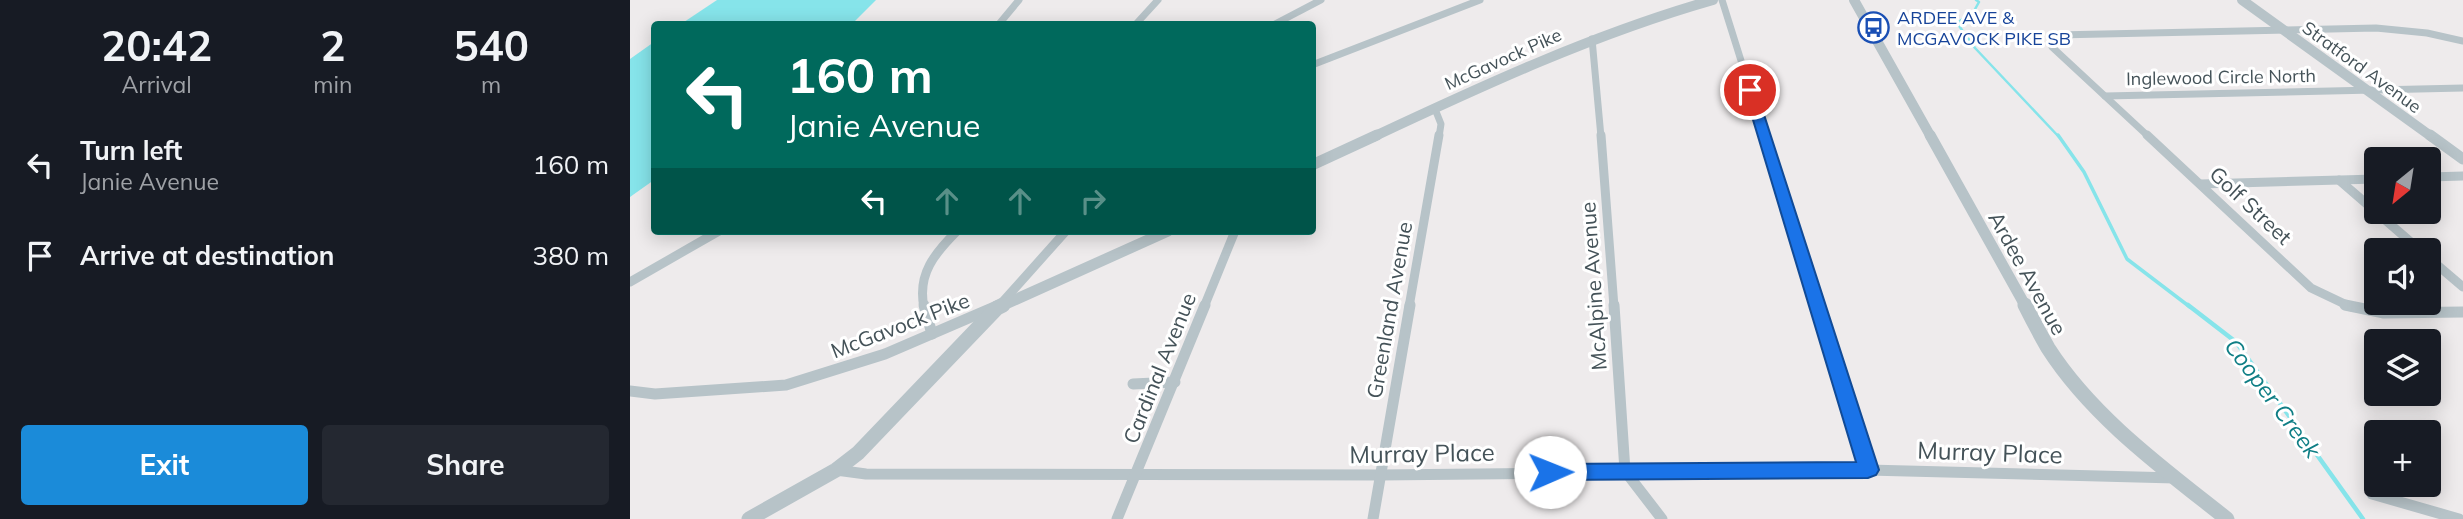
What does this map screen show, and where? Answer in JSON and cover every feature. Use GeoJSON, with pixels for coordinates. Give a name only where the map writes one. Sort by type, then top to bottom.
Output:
{"type":"FeatureCollection","features":[{"type":"Feature","properties":{"kind":"street"},"geometry":{"type":"LineString","coordinates":[[1002,21],[1019,0]]}},
{"type":"Feature","properties":{"kind":"street"},"geometry":{"type":"LineString","coordinates":[[1139,21],[1158,0]]}},
{"type":"Feature","properties":{"kind":"street"},"geometry":{"type":"LineString","coordinates":[[1281,21],[1321,0]]}},
{"type":"Feature","properties":{"kind":"street"},"geometry":{"type":"LineString","coordinates":[[1316,63],[1480,0]]}},
{"type":"Feature","properties":{"kind":"street","name":"McGavock Pike"},"geometry":{"type":"LineString","coordinates":[[1316,163],[1592,39],[1647,18],[1713,0]]}},
{"type":"Feature","properties":{"kind":"street"},"geometry":{"type":"LineString","coordinates":[[1722,0],[1868,470]]}},
{"type":"Feature","properties":{"kind":"street","name":"Ardee Avenue"},"geometry":{"type":"LineString","coordinates":[[1854,0],[2049,349],[2089,401],[2227,519]]}},
{"type":"Feature","properties":{"kind":"street","name":"Stratford Avenue"},"geometry":{"type":"LineString","coordinates":[[2242,0],[2463,159]]}},
{"type":"Feature","properties":{"kind":"street"},"geometry":{"type":"LineString","coordinates":[[2282,30],[2385,28],[2463,41]]}},
{"type":"Feature","properties":{"kind":"street","name":"Golf Street"},"geometry":{"type":"LineString","coordinates":[[2282,30],[2057,35],[2051,43],[2052,47],[2311,288],[2328,300],[2383,314],[2463,312]]}},
{"type":"Feature","properties":{"kind":"street","name":"McAlpine Avenue"},"geometry":{"type":"LineString","coordinates":[[1592,39],[1606,192],[1625,471]]}},
{"type":"Feature","properties":{"kind":"street","name":"Inglewood Circle North"},"geometry":{"type":"LineString","coordinates":[[2105,96],[2463,88]]}},
{"type":"Feature","properties":{"kind":"street","name":"Greenland Avenue"},"geometry":{"type":"LineString","coordinates":[[1373,519],[1441,124],[1435,109]]}},
{"type":"Feature","properties":{"kind":"street"},"geometry":{"type":"LineString","coordinates":[[2441,177],[2463,176]]}},
{"type":"Feature","properties":{"kind":"street"},"geometry":{"type":"LineString","coordinates":[[2201,184],[2364,179]]}},
{"type":"Feature","properties":{"kind":"street"},"geometry":{"type":"LineString","coordinates":[[2339,180],[2406,238]]}},
{"type":"Feature","properties":{"kind":"street"},"geometry":{"type":"LineString","coordinates":[[630,282],[712,235]]}},
{"type":"Feature","properties":{"kind":"street"},"geometry":{"type":"LineString","coordinates":[[932,334],[923,307],[922,275],[935,252],[953,235]]}},
{"type":"Feature","properties":{"kind":"street"},"geometry":{"type":"LineString","coordinates":[[749,519],[836,470],[858,453],[997,308],[1062,235]]}},
{"type":"Feature","properties":{"kind":"street","name":"McGavock Pike"},"geometry":{"type":"LineString","coordinates":[[630,391],[655,394],[786,384],[833,372],[997,308],[1159,235]]}},
{"type":"Feature","properties":{"kind":"street","name":"Cardinal Avenue"},"geometry":{"type":"LineString","coordinates":[[1117,519],[1233,235]]}},
{"type":"Feature","properties":{"kind":"street"},"geometry":{"type":"LineString","coordinates":[[2441,268],[2463,287]]}},
{"type":"Feature","properties":{"kind":"street"},"geometry":{"type":"LineString","coordinates":[[1133,384],[1175,382]]}},
{"type":"Feature","properties":{"kind":"street","name":"Murray Place"},"geometry":{"type":"LineString","coordinates":[[836,470],[866,474],[1380,475],[1868,470],[2176,478]]}},
{"type":"Feature","properties":{"kind":"street"},"geometry":{"type":"LineString","coordinates":[[1625,471],[1661,519]]}},
{"type":"Feature","properties":{"kind":"street"},"geometry":{"type":"LineString","coordinates":[[2384,497],[2459,519]]}},
{"type":"Feature","properties":{"kind":"water"},"geometry":{"type":"Polygon","coordinates":[[[717,0],[876,0],[855,21],[686,21],[717,0]]]}},
{"type":"Feature","properties":{"kind":"water"},"geometry":{"type":"Polygon","coordinates":[[[651,44],[651,182],[630,197],[630,59],[651,44]]]}},
{"type":"Feature","properties":{"kind":"waterway","name":"Cooper Creek"},"geometry":{"type":"LineString","coordinates":[[1976,0],[1979,2],[1974,11],[1957,23],[1975,48],[2059,137]]}},
{"type":"Feature","properties":{"kind":"waterway","name":"Cooper Creek"},"geometry":{"type":"LineString","coordinates":[[2058,135],[2084,172],[2127,259],[2190,307]]}},
{"type":"Feature","properties":{"kind":"waterway","name":"Cooper Creek"},"geometry":{"type":"LineString","coordinates":[[2188,305],[2236,342],[2363,519]]}},
{"type":"Feature","properties":{"kind":"place","name":"ARDEE AVE & MCGAVOCK PIKE SB"},"geometry":{"type":"Point","coordinates":[1874,27]}},
{"type":"Feature","properties":{"kind":"route"},"geometry":{"type":"LineString","coordinates":[[1550,472],[1868,470],[1750,90]]}}]}
